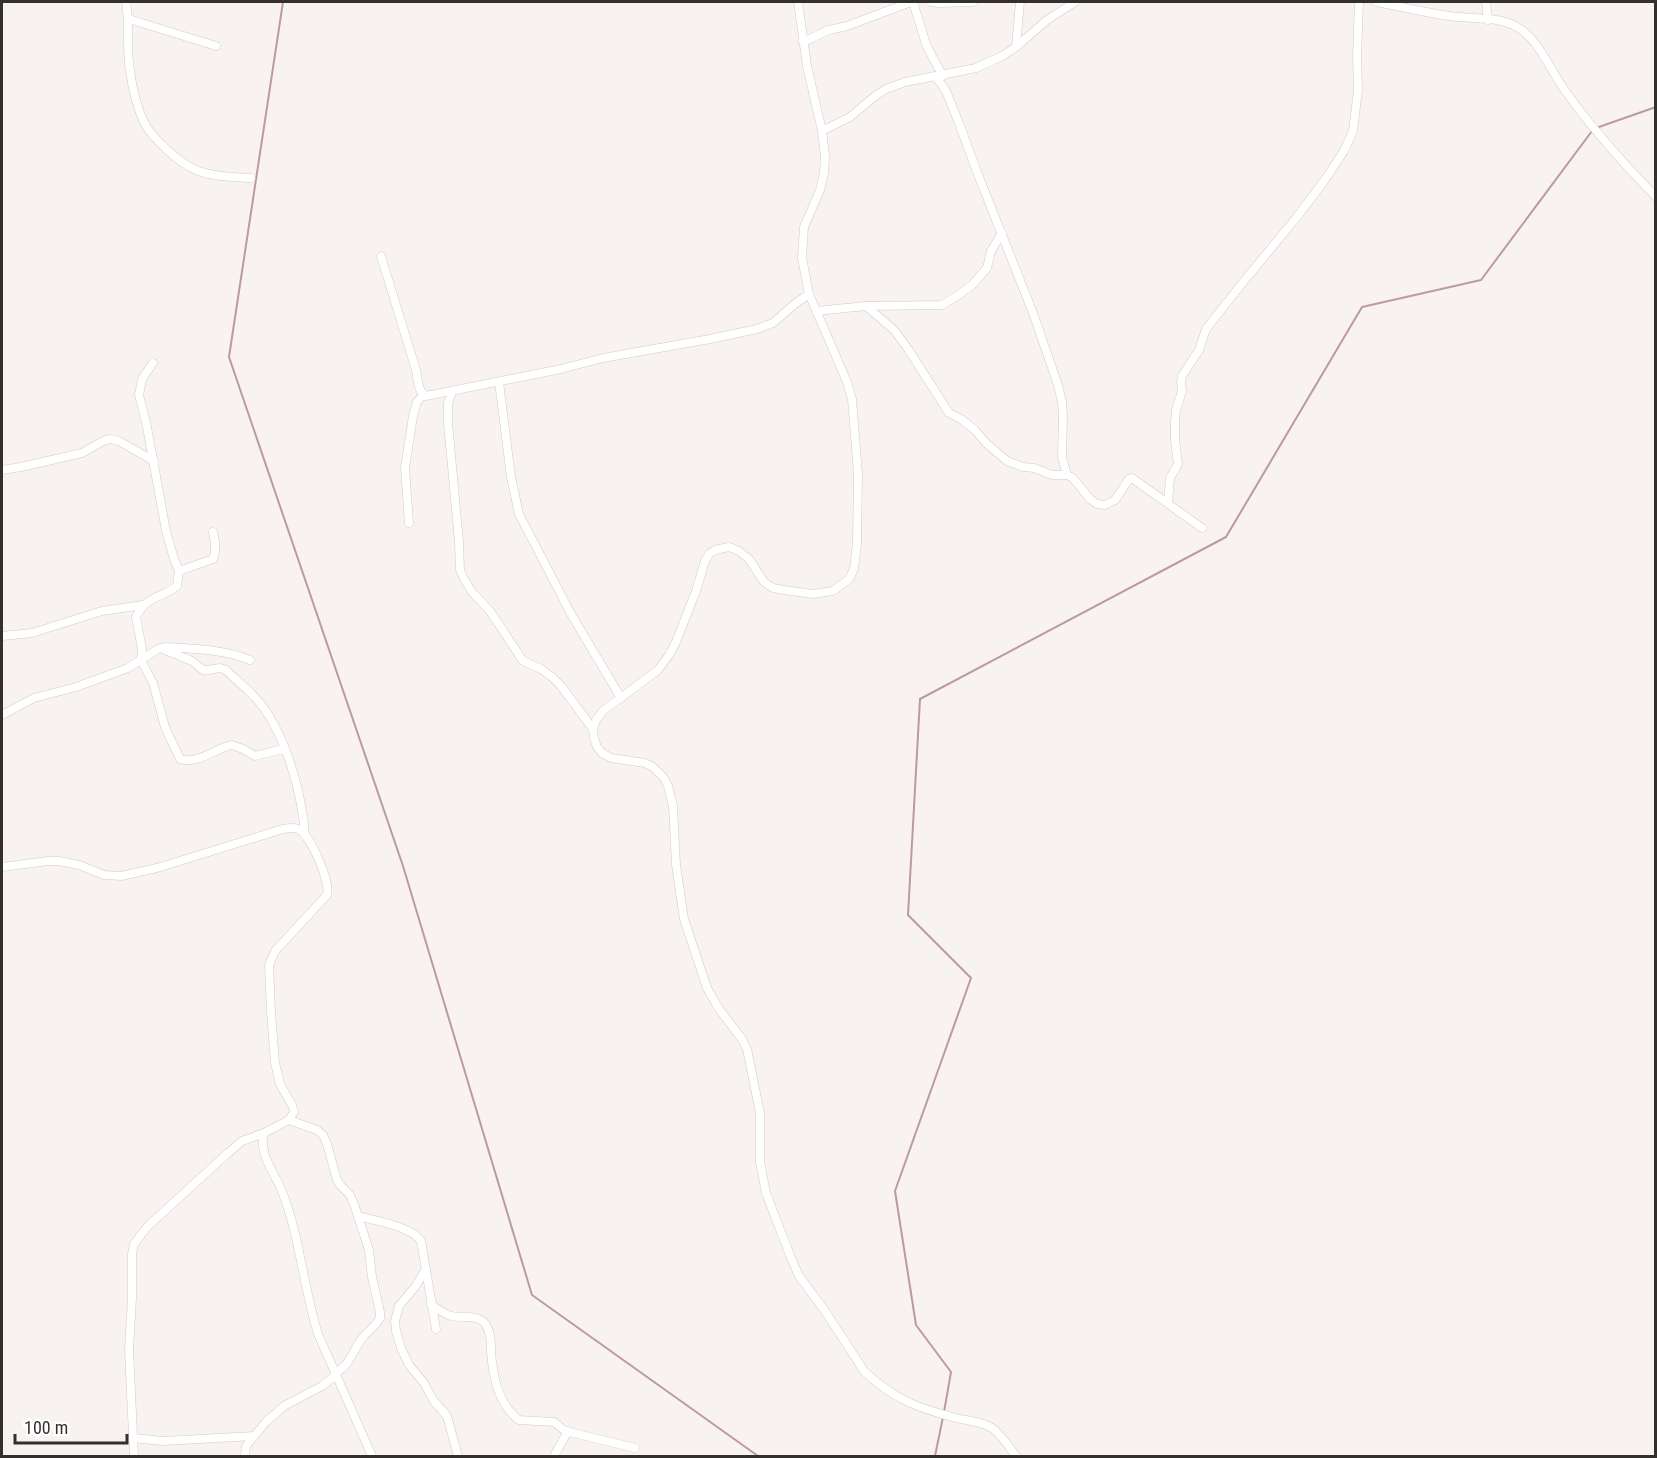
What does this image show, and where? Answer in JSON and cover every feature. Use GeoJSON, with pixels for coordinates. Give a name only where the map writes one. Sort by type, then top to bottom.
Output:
{"type":"FeatureCollection","features":[{"type":"Feature","properties":{"kind":"street"},"geometry":{"type":"LineString","coordinates":[[126,2],[129,20],[130,73],[143,122],[153,135],[184,164],[212,174],[251,178]]}},
{"type":"Feature","properties":{"kind":"street"},"geometry":{"type":"LineString","coordinates":[[798,2],[807,66],[822,131],[825,156],[820,190],[804,227],[802,258],[809,294],[852,399],[858,474],[858,543],[854,569],[849,579],[833,591],[813,594],[773,588],[764,582],[740,551],[729,547],[715,550],[705,561],[693,600],[669,655],[658,670],[603,711],[596,720],[593,729],[594,738],[602,753],[610,758],[645,763],[653,767],[664,778],[668,786],[673,807],[676,865],[684,919],[707,988],[747,1049],[760,1113],[760,1162],[766,1193],[790,1258],[800,1276],[864,1371],[889,1393],[906,1402],[993,1428],[1016,1456]]}},
{"type":"Feature","properties":{"kind":"street"},"geometry":{"type":"LineString","coordinates":[[803,42],[829,30],[847,26],[912,2],[927,47],[1033,313],[1058,385],[1063,416],[1062,457],[1067,475]]}},
{"type":"Feature","properties":{"kind":"street"},"geometry":{"type":"LineString","coordinates":[[931,2],[973,2]]}},
{"type":"Feature","properties":{"kind":"street"},"geometry":{"type":"LineString","coordinates":[[1016,47],[1020,2]]}},
{"type":"Feature","properties":{"kind":"street"},"geometry":{"type":"LineString","coordinates":[[822,131],[849,117],[886,89],[905,82],[976,68],[1002,56],[1047,20],[1075,2]]}},
{"type":"Feature","properties":{"kind":"street"},"geometry":{"type":"LineString","coordinates":[[1168,503],[1170,478],[1178,464],[1175,422],[1182,391],[1182,376],[1199,350],[1206,329],[1318,190],[1344,151],[1353,131],[1358,90],[1359,2]]}},
{"type":"Feature","properties":{"kind":"street"},"geometry":{"type":"LineString","coordinates":[[1377,2],[1449,16],[1503,21],[1516,26],[1526,33],[1539,49],[1564,90],[1594,129],[1656,197]]}},
{"type":"Feature","properties":{"kind":"street"},"geometry":{"type":"LineString","coordinates":[[1486,2],[1488,20]]}},
{"type":"Feature","properties":{"kind":"street"},"geometry":{"type":"LineString","coordinates":[[129,20],[216,46]]}},
{"type":"Feature","properties":{"kind":"street"},"geometry":{"type":"LineString","coordinates":[[816,311],[866,306],[942,305],[972,285],[987,268],[991,251],[1002,233]]}},
{"type":"Feature","properties":{"kind":"street"},"geometry":{"type":"LineString","coordinates":[[381,256],[416,370],[419,388],[423,395]]}},
{"type":"Feature","properties":{"kind":"street"},"geometry":{"type":"LineString","coordinates":[[423,395],[452,392],[561,369],[596,359],[758,329],[773,323],[809,294]]}},
{"type":"Feature","properties":{"kind":"street"},"geometry":{"type":"LineString","coordinates":[[866,306],[899,337],[950,413],[975,430],[1007,462],[1052,475],[1067,475],[1073,478],[1097,504],[1106,505],[1115,500],[1132,478],[1202,528]]}},
{"type":"Feature","properties":{"kind":"street"},"geometry":{"type":"LineString","coordinates":[[2,636],[32,633],[102,611],[143,605],[177,586],[179,571],[165,531],[154,460],[139,395],[142,379],[153,363]]}},
{"type":"Feature","properties":{"kind":"street"},"geometry":{"type":"LineString","coordinates":[[499,382],[511,477],[519,514],[571,614],[621,698]]}},
{"type":"Feature","properties":{"kind":"street"},"geometry":{"type":"LineString","coordinates":[[452,392],[448,403],[448,423],[460,570],[472,591],[490,611],[523,661],[552,676],[593,729]]}},
{"type":"Feature","properties":{"kind":"street"},"geometry":{"type":"LineString","coordinates":[[409,523],[405,468],[413,416],[417,402],[423,395]]}},
{"type":"Feature","properties":{"kind":"street"},"geometry":{"type":"LineString","coordinates":[[2,470],[82,453],[111,439],[154,460]]}},
{"type":"Feature","properties":{"kind":"street"},"geometry":{"type":"LineString","coordinates":[[179,571],[213,559],[216,548],[213,532]]}},
{"type":"Feature","properties":{"kind":"street"},"geometry":{"type":"LineString","coordinates":[[143,605],[136,618],[142,649],[141,660],[153,683],[165,727],[180,759],[194,760],[232,745],[255,756],[285,748]]}},
{"type":"Feature","properties":{"kind":"street"},"geometry":{"type":"LineString","coordinates":[[2,715],[34,698],[76,687],[128,668],[165,647],[232,653],[250,660]]}},
{"type":"Feature","properties":{"kind":"street"},"geometry":{"type":"LineString","coordinates":[[162,648],[192,661],[203,670],[220,668],[226,670],[259,702],[285,748],[301,801],[306,837]]}},
{"type":"Feature","properties":{"kind":"street"},"geometry":{"type":"LineString","coordinates":[[2,867],[59,861],[114,876],[157,868],[284,829],[297,828],[306,837],[326,878],[327,895],[275,951],[269,965],[273,1045],[277,1075],[294,1109],[293,1114],[289,1120],[242,1141],[147,1227],[134,1244],[129,1350],[134,1456]]}},
{"type":"Feature","properties":{"kind":"street"},"geometry":{"type":"LineString","coordinates":[[245,1456],[246,1446],[266,1422],[284,1406],[322,1386],[347,1365],[357,1345],[380,1318],[369,1250],[352,1198],[340,1185],[323,1135],[317,1130],[289,1120]]}},
{"type":"Feature","properties":{"kind":"street"},"geometry":{"type":"LineString","coordinates":[[264,1133],[261,1141],[262,1150],[285,1199],[312,1314],[326,1353],[372,1456]]}},
{"type":"Feature","properties":{"kind":"street"},"geometry":{"type":"LineString","coordinates":[[358,1216],[393,1226],[417,1236],[421,1241],[436,1329]]}},
{"type":"Feature","properties":{"kind":"street"},"geometry":{"type":"LineString","coordinates":[[426,1269],[399,1306],[395,1321],[396,1331],[409,1365],[447,1416],[458,1456]]}},
{"type":"Feature","properties":{"kind":"street"},"geometry":{"type":"LineString","coordinates":[[431,1304],[441,1312],[453,1316],[477,1318],[486,1324],[491,1341],[495,1383],[508,1410],[519,1420],[554,1422],[568,1431],[635,1448]]}},
{"type":"Feature","properties":{"kind":"street"},"geometry":{"type":"LineString","coordinates":[[554,1456],[568,1431]]}},
{"type":"Feature","properties":{"kind":"street"},"geometry":{"type":"LineString","coordinates":[[134,1438],[163,1441],[254,1436]]}},
{"type":"Feature","properties":{"kind":"waterway"},"geometry":{"type":"LineString","coordinates":[[283,2],[229,357],[403,866],[532,1295],[758,1456]]}},
{"type":"Feature","properties":{"kind":"waterway"},"geometry":{"type":"LineString","coordinates":[[1596,128],[1656,107]]}},
{"type":"Feature","properties":{"kind":"waterway"},"geometry":{"type":"LineString","coordinates":[[944,1412],[951,1372],[916,1325],[895,1191],[971,978],[908,915],[920,699],[1226,537],[1362,307],[1481,280],[1592,131]]}},
{"type":"Feature","properties":{"kind":"waterway"},"geometry":{"type":"LineString","coordinates":[[935,1456],[943,1417]]}}]}
